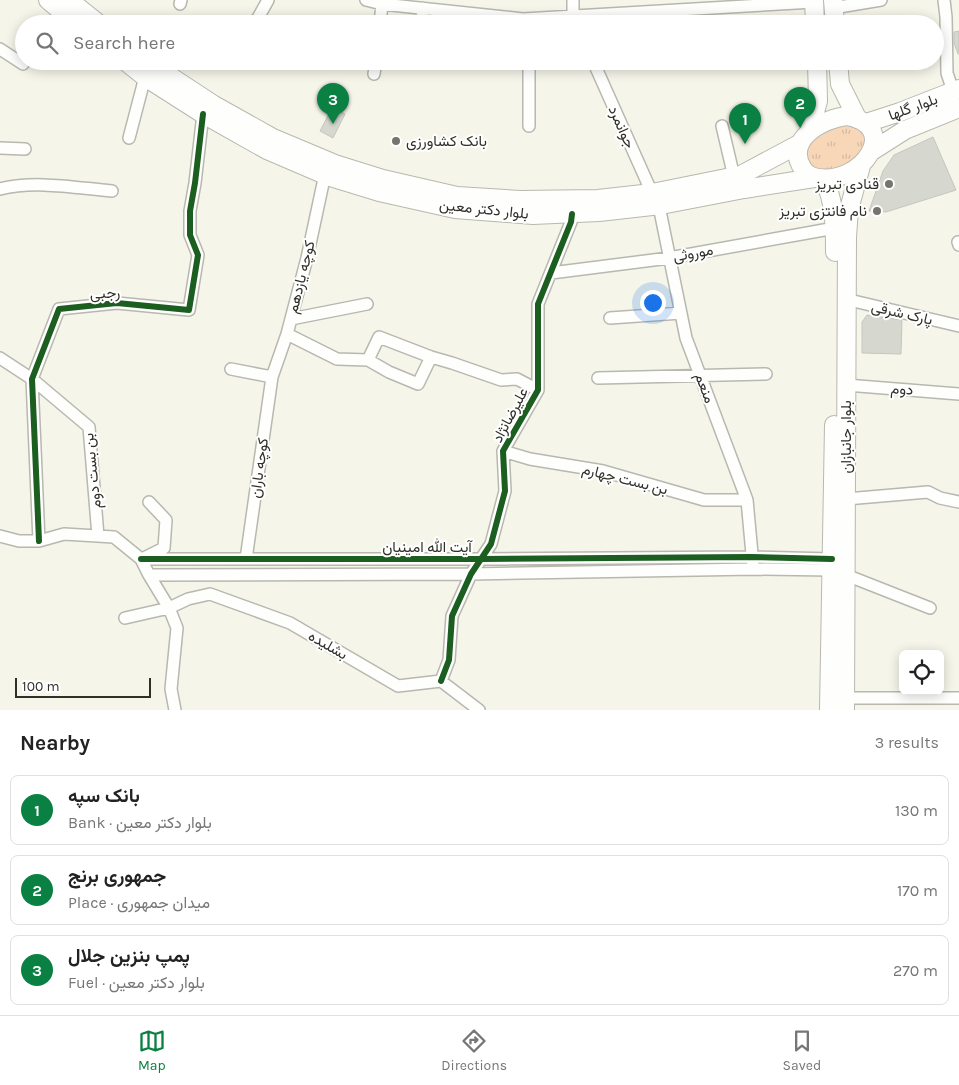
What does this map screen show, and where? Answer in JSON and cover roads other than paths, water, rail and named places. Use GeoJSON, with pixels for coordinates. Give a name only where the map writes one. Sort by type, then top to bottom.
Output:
{"type":"FeatureCollection","features":[{"type":"Feature","properties":{"kind":"main road"},"geometry":{"type":"LineString","coordinates":[[48,0],[66,15]]}},
{"type":"Feature","properties":{"kind":"main road"},"geometry":{"type":"LineString","coordinates":[[70,0],[88,15]]}},
{"type":"Feature","properties":{"kind":"main road"},"geometry":{"type":"LineString","coordinates":[[814,1],[815,15]]}},
{"type":"Feature","properties":{"kind":"main road","name":"بلوار دکتر معین"},"geometry":{"type":"LineString","coordinates":[[147,70],[203,114],[267,150],[325,174],[379,192],[455,209],[533,215],[572,214],[656,199],[819,179]]}},
{"type":"Feature","properties":{"kind":"main road","name":"بلوار دکتر معین"},"geometry":{"type":"LineString","coordinates":[[148,70],[273,138],[334,164],[457,196],[520,200],[656,199],[741,175],[799,144]]}},
{"type":"Feature","properties":{"kind":"main road"},"geometry":{"type":"LineString","coordinates":[[810,130],[818,101],[818,70]]}},
{"type":"Feature","properties":{"kind":"main road"},"geometry":{"type":"LineString","coordinates":[[839,70],[840,84],[862,120],[872,131],[874,141],[872,151],[861,166],[848,174],[833,179],[819,179],[806,173],[800,164],[797,154],[799,144],[810,130],[824,122],[839,117],[862,120]]}},
{"type":"Feature","properties":{"kind":"main road"},"geometry":{"type":"LineString","coordinates":[[819,89],[827,94],[832,93],[838,89],[840,84]]}},
{"type":"Feature","properties":{"kind":"main road","name":"بلوار گلها"},"geometry":{"type":"LineString","coordinates":[[862,120],[900,112],[956,90]]}},
{"type":"Feature","properties":{"kind":"main road","name":"بلوار گلها"},"geometry":{"type":"LineString","coordinates":[[872,151],[905,130],[959,108]]}},
{"type":"Feature","properties":{"kind":"main road","name":"بلوار جانبازان"},"geometry":{"type":"LineString","coordinates":[[836,704],[840,299],[849,209],[861,166]]}},
{"type":"Feature","properties":{"kind":"main road","name":"بلوار جانبازان"},"geometry":{"type":"LineString","coordinates":[[819,179],[831,195],[846,385],[846,500],[837,568]]}},
{"type":"Feature","properties":{"kind":"street"},"geometry":{"type":"LineString","coordinates":[[260,15],[268,0]]}},
{"type":"Feature","properties":{"kind":"street"},"geometry":{"type":"LineString","coordinates":[[366,0],[382,4],[479,15]]}},
{"type":"Feature","properties":{"kind":"street"},"geometry":{"type":"LineString","coordinates":[[573,0],[574,15]]}},
{"type":"Feature","properties":{"kind":"street"},"geometry":{"type":"LineString","coordinates":[[834,11],[881,0]]}},
{"type":"Feature","properties":{"kind":"street"},"geometry":{"type":"LineString","coordinates":[[944,0],[947,74],[956,90]]}},
{"type":"Feature","properties":{"kind":"street"},"geometry":{"type":"LineString","coordinates":[[637,15],[814,1]]}},
{"type":"Feature","properties":{"kind":"street"},"geometry":{"type":"LineString","coordinates":[[381,15],[382,4]]}},
{"type":"Feature","properties":{"kind":"street"},"geometry":{"type":"LineString","coordinates":[[422,8],[422,15]]}},
{"type":"Feature","properties":{"kind":"street"},"geometry":{"type":"LineString","coordinates":[[0,49],[15,59]]}},
{"type":"Feature","properties":{"kind":"street"},"geometry":{"type":"LineString","coordinates":[[129,138],[146,70]]}},
{"type":"Feature","properties":{"kind":"street"},"geometry":{"type":"LineString","coordinates":[[374,74],[375,70]]}},
{"type":"Feature","properties":{"kind":"street"},"geometry":{"type":"LineString","coordinates":[[528,70],[529,126]]}},
{"type":"Feature","properties":{"kind":"street","name":"جوانمرد"},"geometry":{"type":"LineString","coordinates":[[597,70],[656,199]]}},
{"type":"Feature","properties":{"kind":"street","name":"رجبی"},"geometry":{"type":"LineString","coordinates":[[39,541],[32,379],[59,309],[117,303],[189,310],[198,255],[190,235],[190,211],[203,114]]}},
{"type":"Feature","properties":{"kind":"street"},"geometry":{"type":"LineString","coordinates":[[722,126],[734,177]]}},
{"type":"Feature","properties":{"kind":"street"},"geometry":{"type":"LineString","coordinates":[[0,148],[25,149]]}},
{"type":"Feature","properties":{"kind":"street","name":"کوچه یازدهم"},"geometry":{"type":"LineString","coordinates":[[272,377],[287,334],[307,258],[325,174]]}},
{"type":"Feature","properties":{"kind":"street"},"geometry":{"type":"LineString","coordinates":[[0,189],[12,186],[53,185],[112,191]]}},
{"type":"Feature","properties":{"kind":"street","name":"منعم"},"geometry":{"type":"LineString","coordinates":[[656,199],[686,338],[747,500],[752,563]]}},
{"type":"Feature","properties":{"kind":"street","name":"علیرضانژاد"},"geometry":{"type":"LineString","coordinates":[[441,681],[450,660],[452,616],[472,574],[491,544],[505,491],[503,451],[538,390],[538,304],[571,222],[572,214]]}},
{"type":"Feature","properties":{"kind":"street","name":"موروثی"},"geometry":{"type":"LineString","coordinates":[[551,273],[669,258],[835,228]]}},
{"type":"Feature","properties":{"kind":"street","name":"پارک شرقی"},"geometry":{"type":"LineString","coordinates":[[840,299],[959,326]]}},
{"type":"Feature","properties":{"kind":"street"},"geometry":{"type":"LineString","coordinates":[[291,319],[367,304]]}},
{"type":"Feature","properties":{"kind":"street"},"geometry":{"type":"LineString","coordinates":[[610,318],[680,314]]}},
{"type":"Feature","properties":{"kind":"street"},"geometry":{"type":"LineString","coordinates":[[287,334],[337,359],[368,360],[389,372],[418,384],[431,357]]}},
{"type":"Feature","properties":{"kind":"street"},"geometry":{"type":"LineString","coordinates":[[368,360],[379,337],[431,357],[501,380],[517,380],[538,390]]}},
{"type":"Feature","properties":{"kind":"street","name":"بن بست دوم"},"geometry":{"type":"LineString","coordinates":[[3,363],[32,379],[89,427],[98,536]]}},
{"type":"Feature","properties":{"kind":"street"},"geometry":{"type":"LineString","coordinates":[[230,369],[272,377]]}},
{"type":"Feature","properties":{"kind":"street"},"geometry":{"type":"LineString","coordinates":[[598,378],[766,374]]}},
{"type":"Feature","properties":{"kind":"street","name":"کوچه باران"},"geometry":{"type":"LineString","coordinates":[[246,559],[272,377]]}},
{"type":"Feature","properties":{"kind":"street","name":"دوم"},"geometry":{"type":"LineString","coordinates":[[846,385],[959,394]]}},
{"type":"Feature","properties":{"kind":"street","name":"بن بست چهارم"},"geometry":{"type":"LineString","coordinates":[[503,451],[530,459],[603,471],[704,500],[747,500]]}},
{"type":"Feature","properties":{"kind":"street"},"geometry":{"type":"LineString","coordinates":[[846,500],[928,492],[940,498],[959,502]]}},
{"type":"Feature","properties":{"kind":"street"},"geometry":{"type":"LineString","coordinates":[[141,559],[164,548],[166,520],[149,502]]}},
{"type":"Feature","properties":{"kind":"street"},"geometry":{"type":"LineString","coordinates":[[0,536],[19,541],[39,541],[64,534],[114,537],[141,559],[148,575],[169,608],[177,628],[171,689],[174,710]]}},
{"type":"Feature","properties":{"kind":"street","name":"آیت الله امینیان"},"geometry":{"type":"LineString","coordinates":[[141,559],[752,563],[837,568]]}},
{"type":"Feature","properties":{"kind":"street","name":"آیت الله امینیان"},"geometry":{"type":"LineString","coordinates":[[148,575],[472,574],[752,563]]}},
{"type":"Feature","properties":{"kind":"street"},"geometry":{"type":"LineString","coordinates":[[837,568],[930,608]]}},
{"type":"Feature","properties":{"kind":"street","name":"بشلیده"},"geometry":{"type":"LineString","coordinates":[[125,618],[169,608],[188,599],[210,594],[290,623],[398,686],[441,681]]}},
{"type":"Feature","properties":{"kind":"street"},"geometry":{"type":"LineString","coordinates":[[441,681],[479,710]]}},
{"type":"Feature","properties":{"kind":"street"},"geometry":{"type":"LineString","coordinates":[[836,704],[959,698]]}},
{"type":"Feature","properties":{"kind":"place","name":"پمپ بنزین جلال"},"geometry":{"type":"Point","coordinates":[333,124]}},
{"type":"Feature","properties":{"kind":"place","name":"جمهوری برنج"},"geometry":{"type":"Point","coordinates":[800,128]}},
{"type":"Feature","properties":{"kind":"place","name":"بانک کشاورزی"},"geometry":{"type":"Point","coordinates":[396,141]}},
{"type":"Feature","properties":{"kind":"place","name":"بانک سپه"},"geometry":{"type":"Point","coordinates":[745,144]}},
{"type":"Feature","properties":{"kind":"place","name":"قنادی تبریز"},"geometry":{"type":"Point","coordinates":[889,184]}},
{"type":"Feature","properties":{"kind":"place","name":"نام فانتزی تبریز"},"geometry":{"type":"Point","coordinates":[877,211]}}]}
